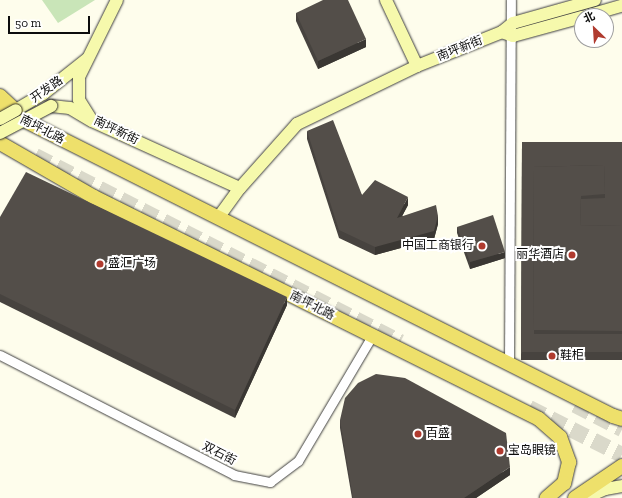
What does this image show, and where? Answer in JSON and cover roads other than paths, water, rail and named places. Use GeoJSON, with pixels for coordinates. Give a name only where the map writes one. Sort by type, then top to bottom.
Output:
{"type":"FeatureCollection","features":[{"type":"Feature","properties":{"kind":"main road"},"geometry":{"type":"LineString","coordinates":[[0,96],[32,125]]}},
{"type":"Feature","properties":{"kind":"main road","name":"南坪北路"},"geometry":{"type":"LineString","coordinates":[[0,108],[613,416],[622,419]]}},
{"type":"Feature","properties":{"kind":"main road","name":"南坪北路"},"geometry":{"type":"LineString","coordinates":[[0,143],[94,197],[552,428],[563,444],[569,462],[564,483],[547,498]]}},
{"type":"Feature","properties":{"kind":"main road"},"geometry":{"type":"LineString","coordinates":[[575,498],[622,466]]}},
{"type":"Feature","properties":{"kind":"street","name":"南坪新街"},"geometry":{"type":"LineString","coordinates":[[117,0],[79,77],[79,100],[92,121],[240,188]]}},
{"type":"Feature","properties":{"kind":"street"},"geometry":{"type":"LineString","coordinates":[[386,0],[417,66]]}},
{"type":"Feature","properties":{"kind":"street"},"geometry":{"type":"LineString","coordinates":[[509,364],[507,34],[513,23],[511,0]]}},
{"type":"Feature","properties":{"kind":"street"},"geometry":{"type":"LineString","coordinates":[[513,23],[595,0]]}},
{"type":"Feature","properties":{"kind":"street"},"geometry":{"type":"LineString","coordinates":[[507,34],[574,19]]}},
{"type":"Feature","properties":{"kind":"street","name":"南坪新街"},"geometry":{"type":"LineString","coordinates":[[218,218],[240,188],[297,124],[417,66],[507,34]]}},
{"type":"Feature","properties":{"kind":"street","name":"开发路"},"geometry":{"type":"LineString","coordinates":[[0,119],[43,94],[90,56]]}},
{"type":"Feature","properties":{"kind":"street","name":"开发路"},"geometry":{"type":"LineString","coordinates":[[0,134],[50,106],[70,108],[92,121]]}},
{"type":"Feature","properties":{"kind":"street","name":"双石街"},"geometry":{"type":"LineString","coordinates":[[0,355],[234,475],[270,482],[298,461],[372,336]]}},
{"type":"Feature","properties":{"kind":"street"},"geometry":{"type":"LineString","coordinates":[[585,498],[605,489],[622,486]]}},
{"type":"Feature","properties":{"kind":"tunnel"},"geometry":{"type":"LineString","coordinates":[[35,156],[400,342]]}},
{"type":"Feature","properties":{"kind":"tunnel"},"geometry":{"type":"LineString","coordinates":[[575,405],[622,429]]}},
{"type":"Feature","properties":{"kind":"tunnel"},"geometry":{"type":"LineString","coordinates":[[529,408],[622,455]]}},
{"type":"Feature","properties":{"kind":"place","name":"中国工商银行"},"geometry":{"type":"Point","coordinates":[482,246]}},
{"type":"Feature","properties":{"kind":"place","name":"丽华酒店"},"geometry":{"type":"Point","coordinates":[572,255]}},
{"type":"Feature","properties":{"kind":"place","name":"盛汇广场"},"geometry":{"type":"Point","coordinates":[100,264]}},
{"type":"Feature","properties":{"kind":"place","name":"鞋柜"},"geometry":{"type":"Point","coordinates":[552,356]}},
{"type":"Feature","properties":{"kind":"place","name":"百盛"},"geometry":{"type":"Point","coordinates":[418,434]}},
{"type":"Feature","properties":{"kind":"place","name":"宝岛眼镜"},"geometry":{"type":"Point","coordinates":[500,451]}}]}
